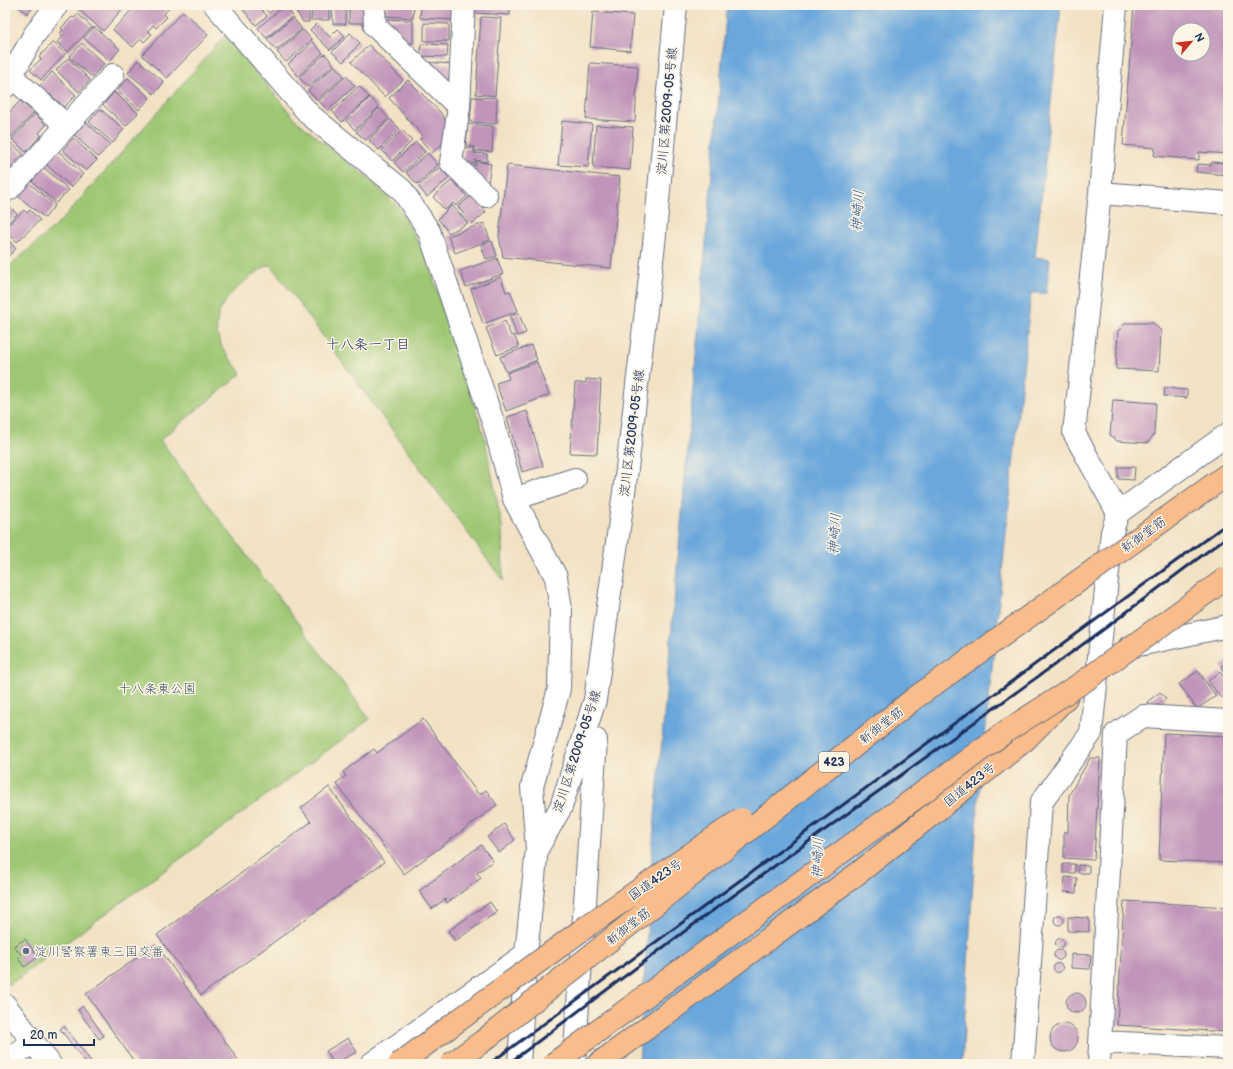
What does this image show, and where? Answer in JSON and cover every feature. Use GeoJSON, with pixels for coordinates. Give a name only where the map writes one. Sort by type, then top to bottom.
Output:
{"type":"FeatureCollection","features":[{"type":"Feature","properties":{"kind":"highway","name":"新御堂筋"},"geometry":{"type":"LineString","coordinates":[[451,1064],[495,1031],[915,698],[1228,474]]}},
{"type":"Feature","properties":{"kind":"highway"},"geometry":{"type":"LineString","coordinates":[[553,1064],[1008,730],[1082,682],[1228,577]]}},
{"type":"Feature","properties":{"kind":"highway","name":"国道423号"},"geometry":{"type":"LineString","coordinates":[[598,1064],[867,866],[1025,740],[1082,682]]}},
{"type":"Feature","properties":{"kind":"highway","name":"国道423号"},"geometry":{"type":"LineString","coordinates":[[399,1064],[590,924],[915,698]]}},
{"type":"Feature","properties":{"kind":"street"},"geometry":{"type":"LineString","coordinates":[[57,5],[34,35],[8,82],[67,126]]}},
{"type":"Feature","properties":{"kind":"street"},"geometry":{"type":"LineString","coordinates":[[215,5],[310,115],[402,190],[429,231],[495,428],[514,499],[556,577],[561,610],[559,689],[532,787],[537,849],[526,954],[518,1064]]}},
{"type":"Feature","properties":{"kind":"street"},"geometry":{"type":"LineString","coordinates":[[374,5],[375,26],[459,107]]}},
{"type":"Feature","properties":{"kind":"street"},"geometry":{"type":"LineString","coordinates":[[464,5],[459,107],[451,162],[486,196]]}},
{"type":"Feature","properties":{"kind":"street","name":"淀川区第2009-05号線"},"geometry":{"type":"LineString","coordinates":[[537,849],[561,807],[595,700],[625,485],[649,283],[676,5]]}},
{"type":"Feature","properties":{"kind":"street"},"geometry":{"type":"LineString","coordinates":[[1116,5],[1100,193],[1074,433],[1118,513]]}},
{"type":"Feature","properties":{"kind":"street"},"geometry":{"type":"LineString","coordinates":[[9,189],[113,75]]}},
{"type":"Feature","properties":{"kind":"street"},"geometry":{"type":"LineString","coordinates":[[1100,193],[1228,203]]}},
{"type":"Feature","properties":{"kind":"street"},"geometry":{"type":"LineString","coordinates":[[1023,1064],[1041,804],[1091,732],[1112,532],[1118,513],[1228,434]]}},
{"type":"Feature","properties":{"kind":"street"},"geometry":{"type":"LineString","coordinates":[[514,499],[575,479]]}},
{"type":"Feature","properties":{"kind":"street"},"geometry":{"type":"LineString","coordinates":[[1099,653],[1228,626]]}},
{"type":"Feature","properties":{"kind":"street"},"geometry":{"type":"LineString","coordinates":[[1099,1064],[1116,734],[1143,716],[1228,721]]}},
{"type":"Feature","properties":{"kind":"street"},"geometry":{"type":"LineString","coordinates":[[574,1064],[596,740]]}},
{"type":"Feature","properties":{"kind":"street"},"geometry":{"type":"LineString","coordinates":[[371,1064],[526,954]]}},
{"type":"Feature","properties":{"kind":"street"},"geometry":{"type":"LineString","coordinates":[[5,1006],[50,1064]]}},
{"type":"Feature","properties":{"kind":"street"},"geometry":{"type":"LineString","coordinates":[[5,1062],[33,1042]]}},
{"type":"Feature","properties":{"kind":"street"},"geometry":{"type":"LineString","coordinates":[[1100,1042],[1228,1048]]}},
{"type":"Feature","properties":{"kind":"green space","name":"十八条東公園"},"geometry":{"type":"Polygon","coordinates":[[[225,36],[297,121],[375,184],[399,208],[426,256],[484,435],[502,526],[503,581],[270,264],[239,286],[222,306],[218,317],[217,330],[222,347],[241,374],[160,440],[370,719],[9,985],[5,980],[5,270],[59,223],[225,36]]]}},
{"type":"Feature","properties":{"kind":"water","name":"神崎川"},"geometry":{"type":"Polygon","coordinates":[[[727,5],[1061,5],[1035,257],[1050,259],[1046,293],[1031,293],[977,813],[962,1064],[639,1064],[652,852],[727,5]]]}},
{"type":"Feature","properties":{"kind":"building"},"geometry":{"type":"Polygon","coordinates":[[[17,5],[35,5],[27,14],[17,5]]]}},
{"type":"Feature","properties":{"kind":"building"},"geometry":{"type":"Polygon","coordinates":[[[80,5],[119,5],[123,8],[103,31],[77,8],[80,5]]]}},
{"type":"Feature","properties":{"kind":"building"},"geometry":{"type":"Polygon","coordinates":[[[136,5],[168,5],[170,7],[164,14],[167,17],[156,28],[153,25],[148,31],[152,34],[144,42],[141,39],[133,47],[113,30],[136,5]]]}},
{"type":"Feature","properties":{"kind":"building"},"geometry":{"type":"Polygon","coordinates":[[[239,5],[258,5],[267,16],[256,25],[239,5]]]}},
{"type":"Feature","properties":{"kind":"building"},"geometry":{"type":"Polygon","coordinates":[[[262,5],[279,5],[269,13],[262,5]]]}},
{"type":"Feature","properties":{"kind":"building"},"geometry":{"type":"Polygon","coordinates":[[[285,5],[293,16],[266,38],[258,28],[285,5]]]}},
{"type":"Feature","properties":{"kind":"building"},"geometry":{"type":"Polygon","coordinates":[[[292,5],[309,5],[309,22],[303,22],[292,5]]]}},
{"type":"Feature","properties":{"kind":"building"},"geometry":{"type":"Polygon","coordinates":[[[312,5],[329,5],[329,20],[311,20],[312,5]]]}},
{"type":"Feature","properties":{"kind":"building"},"geometry":{"type":"Polygon","coordinates":[[[332,5],[346,5],[346,24],[333,24],[332,5]]]}},
{"type":"Feature","properties":{"kind":"building"},"geometry":{"type":"Polygon","coordinates":[[[349,5],[366,5],[366,23],[349,23],[349,5]]]}},
{"type":"Feature","properties":{"kind":"building"},"geometry":{"type":"Polygon","coordinates":[[[387,5],[414,5],[413,18],[386,16],[387,5]]]}},
{"type":"Feature","properties":{"kind":"building"},"geometry":{"type":"Polygon","coordinates":[[[421,5],[455,5],[455,20],[420,18],[421,5]]]}},
{"type":"Feature","properties":{"kind":"building"},"geometry":{"type":"Polygon","coordinates":[[[473,5],[510,5],[510,15],[472,13],[473,5]]]}},
{"type":"Feature","properties":{"kind":"building"},"geometry":{"type":"Polygon","coordinates":[[[1134,5],[1228,5],[1228,154],[1199,152],[1199,160],[1154,156],[1155,148],[1123,145],[1134,5]]]}},
{"type":"Feature","properties":{"kind":"building"},"geometry":{"type":"Polygon","coordinates":[[[183,11],[208,35],[167,78],[142,55],[183,11]]]}},
{"type":"Feature","properties":{"kind":"building"},"geometry":{"type":"Polygon","coordinates":[[[593,12],[633,15],[630,51],[590,47],[593,12]]]}},
{"type":"Feature","properties":{"kind":"building"},"geometry":{"type":"Polygon","coordinates":[[[78,14],[92,27],[68,52],[57,42],[63,36],[60,33],[63,30],[61,28],[72,17],[74,18],[78,14]]]}},
{"type":"Feature","properties":{"kind":"building"},"geometry":{"type":"Polygon","coordinates":[[[481,17],[501,18],[495,96],[476,94],[481,17]]]}},
{"type":"Feature","properties":{"kind":"building"},"geometry":{"type":"Polygon","coordinates":[[[293,18],[302,29],[276,50],[267,39],[293,18]]]}},
{"type":"Feature","properties":{"kind":"building"},"geometry":{"type":"Polygon","coordinates":[[[386,19],[413,20],[413,43],[400,43],[400,35],[391,34],[385,28],[386,19]]]}},
{"type":"Feature","properties":{"kind":"building"},"geometry":{"type":"Polygon","coordinates":[[[424,23],[449,24],[449,41],[424,41],[424,23]]]}},
{"type":"Feature","properties":{"kind":"building"},"geometry":{"type":"Polygon","coordinates":[[[316,24],[330,37],[338,29],[345,36],[330,50],[310,30],[316,24]]]}},
{"type":"Feature","properties":{"kind":"building"},"geometry":{"type":"Polygon","coordinates":[[[94,27],[120,49],[110,61],[84,38],[94,27]]]}},
{"type":"Feature","properties":{"kind":"building"},"geometry":{"type":"Polygon","coordinates":[[[303,30],[312,40],[286,62],[277,52],[303,30]]]}},
{"type":"Feature","properties":{"kind":"building"},"geometry":{"type":"Polygon","coordinates":[[[350,33],[360,43],[343,62],[332,52],[350,33]]]}},
{"type":"Feature","properties":{"kind":"building"},"geometry":{"type":"Polygon","coordinates":[[[53,42],[65,54],[41,80],[30,70],[41,59],[39,57],[53,42]]]}},
{"type":"Feature","properties":{"kind":"building"},"geometry":{"type":"Polygon","coordinates":[[[313,42],[323,53],[298,76],[288,64],[313,42]]]}},
{"type":"Feature","properties":{"kind":"building"},"geometry":{"type":"Polygon","coordinates":[[[82,43],[104,64],[93,76],[91,76],[69,57],[82,43]]]}},
{"type":"Feature","properties":{"kind":"building"},"geometry":{"type":"Polygon","coordinates":[[[421,44],[448,45],[447,57],[421,56],[421,44]]]}},
{"type":"Feature","properties":{"kind":"building"},"geometry":{"type":"Polygon","coordinates":[[[369,45],[403,80],[385,97],[351,62],[369,45]]]}},
{"type":"Feature","properties":{"kind":"building"},"geometry":{"type":"Polygon","coordinates":[[[325,54],[334,65],[308,87],[299,77],[325,54]]]}},
{"type":"Feature","properties":{"kind":"building"},"geometry":{"type":"Polygon","coordinates":[[[68,58],[90,80],[79,92],[56,70],[68,58]]]}},
{"type":"Feature","properties":{"kind":"building"},"geometry":{"type":"Polygon","coordinates":[[[138,60],[164,82],[154,94],[128,73],[138,60]]]}},
{"type":"Feature","properties":{"kind":"building"},"geometry":{"type":"Polygon","coordinates":[[[426,62],[450,64],[449,80],[432,79],[426,62]]]}},
{"type":"Feature","properties":{"kind":"building"},"geometry":{"type":"Polygon","coordinates":[[[590,63],[638,66],[635,122],[586,119],[590,63]]]}},
{"type":"Feature","properties":{"kind":"building"},"geometry":{"type":"Polygon","coordinates":[[[335,66],[344,76],[317,100],[308,90],[335,66]]]}},
{"type":"Feature","properties":{"kind":"building"},"geometry":{"type":"Polygon","coordinates":[[[52,72],[76,95],[64,107],[50,94],[47,97],[37,89],[52,72]]]}},
{"type":"Feature","properties":{"kind":"building"},"geometry":{"type":"Polygon","coordinates":[[[346,76],[355,86],[328,110],[319,101],[346,76]]]}},
{"type":"Feature","properties":{"kind":"building"},"geometry":{"type":"Polygon","coordinates":[[[128,78],[150,98],[139,110],[117,90],[128,78]]]}},
{"type":"Feature","properties":{"kind":"building"},"geometry":{"type":"Polygon","coordinates":[[[408,80],[441,113],[446,122],[442,144],[432,153],[420,139],[423,136],[389,98],[408,80]]]}},
{"type":"Feature","properties":{"kind":"building"},"geometry":{"type":"Polygon","coordinates":[[[359,86],[369,97],[342,122],[332,111],[359,86]]]}},
{"type":"Feature","properties":{"kind":"building"},"geometry":{"type":"Polygon","coordinates":[[[114,92],[138,113],[126,126],[103,105],[114,92]]]}},
{"type":"Feature","properties":{"kind":"building"},"geometry":{"type":"Polygon","coordinates":[[[370,97],[379,107],[355,130],[346,121],[370,97]]]}},
{"type":"Feature","properties":{"kind":"building"},"geometry":{"type":"Polygon","coordinates":[[[472,97],[497,98],[496,124],[470,122],[472,97]]]}},
{"type":"Feature","properties":{"kind":"building"},"geometry":{"type":"Polygon","coordinates":[[[20,101],[34,113],[11,137],[5,132],[5,117],[20,101]]]}},
{"type":"Feature","properties":{"kind":"building"},"geometry":{"type":"Polygon","coordinates":[[[379,108],[389,118],[366,140],[356,132],[379,108]]]}},
{"type":"Feature","properties":{"kind":"building"},"geometry":{"type":"Polygon","coordinates":[[[100,109],[124,129],[113,143],[89,122],[100,109]]]}},
{"type":"Feature","properties":{"kind":"building"},"geometry":{"type":"Polygon","coordinates":[[[35,114],[46,125],[39,133],[41,135],[26,152],[12,139],[35,114]]]}},
{"type":"Feature","properties":{"kind":"building"},"geometry":{"type":"Polygon","coordinates":[[[390,119],[400,129],[379,150],[369,140],[390,119]]]}},
{"type":"Feature","properties":{"kind":"building"},"geometry":{"type":"Polygon","coordinates":[[[562,121],[592,124],[588,167],[558,165],[562,121]]]}},
{"type":"Feature","properties":{"kind":"building"},"geometry":{"type":"Polygon","coordinates":[[[86,122],[110,144],[98,157],[74,135],[86,122]]]}},
{"type":"Feature","properties":{"kind":"building"},"geometry":{"type":"Polygon","coordinates":[[[468,124],[493,126],[492,152],[475,151],[475,147],[466,146],[468,124]]]}},
{"type":"Feature","properties":{"kind":"building"},"geometry":{"type":"Polygon","coordinates":[[[596,125],[633,127],[630,170],[593,167],[596,125]]]}},
{"type":"Feature","properties":{"kind":"building"},"geometry":{"type":"Polygon","coordinates":[[[402,130],[412,141],[392,161],[382,150],[402,130]]]}},
{"type":"Feature","properties":{"kind":"building"},"geometry":{"type":"Polygon","coordinates":[[[6,138],[23,154],[7,172],[5,169],[6,138]]]}},
{"type":"Feature","properties":{"kind":"building"},"geometry":{"type":"Polygon","coordinates":[[[73,138],[97,160],[86,171],[63,150],[73,138]]]}},
{"type":"Feature","properties":{"kind":"building"},"geometry":{"type":"Polygon","coordinates":[[[416,142],[425,152],[403,172],[394,162],[416,142]]]}},
{"type":"Feature","properties":{"kind":"building"},"geometry":{"type":"Polygon","coordinates":[[[474,148],[474,153],[487,154],[487,162],[475,160],[475,164],[463,161],[464,149],[474,148]]]}},
{"type":"Feature","properties":{"kind":"building"},"geometry":{"type":"Polygon","coordinates":[[[58,151],[83,174],[71,187],[46,164],[58,151]]]}},
{"type":"Feature","properties":{"kind":"building"},"geometry":{"type":"Polygon","coordinates":[[[428,153],[438,165],[417,184],[406,172],[428,153]]]}},
{"type":"Feature","properties":{"kind":"building"},"geometry":{"type":"Polygon","coordinates":[[[476,161],[491,164],[488,182],[481,181],[464,163],[476,166],[476,161]]]}},
{"type":"Feature","properties":{"kind":"building"},"geometry":{"type":"Polygon","coordinates":[[[1212,162],[1228,163],[1227,175],[1196,172],[1197,164],[1211,165],[1212,162]]]}},
{"type":"Feature","properties":{"kind":"building"},"geometry":{"type":"Polygon","coordinates":[[[507,165],[620,177],[611,268],[503,257],[499,236],[507,165]]]}},
{"type":"Feature","properties":{"kind":"building"},"geometry":{"type":"Polygon","coordinates":[[[440,167],[449,178],[427,197],[418,186],[440,167]]]}},
{"type":"Feature","properties":{"kind":"building"},"geometry":{"type":"Polygon","coordinates":[[[44,168],[69,190],[56,203],[32,181],[44,168]]]}},
{"type":"Feature","properties":{"kind":"building"},"geometry":{"type":"Polygon","coordinates":[[[452,180],[467,196],[456,206],[453,203],[445,210],[433,197],[452,180]]]}},
{"type":"Feature","properties":{"kind":"building"},"geometry":{"type":"Polygon","coordinates":[[[29,183],[55,205],[45,218],[18,196],[29,183]]]}},
{"type":"Feature","properties":{"kind":"building"},"geometry":{"type":"Polygon","coordinates":[[[472,195],[486,212],[472,224],[458,207],[472,195]]]}},
{"type":"Feature","properties":{"kind":"building"},"geometry":{"type":"Polygon","coordinates":[[[5,196],[11,202],[8,205],[17,214],[5,226],[5,196]]]}},
{"type":"Feature","properties":{"kind":"building"},"geometry":{"type":"Polygon","coordinates":[[[452,205],[468,223],[449,233],[438,219],[452,205]]]}},
{"type":"Feature","properties":{"kind":"building"},"geometry":{"type":"Polygon","coordinates":[[[24,210],[27,213],[30,210],[40,220],[17,242],[7,232],[9,230],[6,227],[24,210]]]}},
{"type":"Feature","properties":{"kind":"building"},"geometry":{"type":"Polygon","coordinates":[[[484,223],[490,240],[455,253],[448,236],[484,223]]]}},
{"type":"Feature","properties":{"kind":"building"},"geometry":{"type":"Polygon","coordinates":[[[5,236],[16,249],[5,259],[5,236]]]}},
{"type":"Feature","properties":{"kind":"building"},"geometry":{"type":"Polygon","coordinates":[[[492,241],[497,256],[486,259],[481,245],[492,241]]]}},
{"type":"Feature","properties":{"kind":"building"},"geometry":{"type":"Polygon","coordinates":[[[497,258],[503,274],[466,287],[460,271],[497,258]]]}},
{"type":"Feature","properties":{"kind":"building"},"geometry":{"type":"Polygon","coordinates":[[[501,277],[506,292],[510,291],[518,311],[483,324],[471,289],[501,277]]]}},
{"type":"Feature","properties":{"kind":"building"},"geometry":{"type":"Polygon","coordinates":[[[519,313],[526,333],[517,336],[510,316],[519,313]]]}},
{"type":"Feature","properties":{"kind":"building"},"geometry":{"type":"Polygon","coordinates":[[[505,321],[511,336],[514,335],[519,347],[497,355],[486,328],[505,321]]]}},
{"type":"Feature","properties":{"kind":"building"},"geometry":{"type":"Polygon","coordinates":[[[1126,323],[1153,323],[1161,331],[1159,371],[1116,369],[1118,331],[1126,323]]]}},
{"type":"Feature","properties":{"kind":"building"},"geometry":{"type":"Polygon","coordinates":[[[531,345],[537,360],[506,372],[500,357],[531,345]]]}},
{"type":"Feature","properties":{"kind":"building"},"geometry":{"type":"Polygon","coordinates":[[[537,362],[549,395],[506,411],[496,383],[509,379],[507,373],[537,362]]]}},
{"type":"Feature","properties":{"kind":"building"},"geometry":{"type":"Polygon","coordinates":[[[586,379],[601,380],[597,454],[570,453],[575,383],[586,383],[586,379]]]}},
{"type":"Feature","properties":{"kind":"building"},"geometry":{"type":"Polygon","coordinates":[[[1165,388],[1187,390],[1187,398],[1164,396],[1165,388]]]}},
{"type":"Feature","properties":{"kind":"building"},"geometry":{"type":"Polygon","coordinates":[[[1113,400],[1156,403],[1154,434],[1148,443],[1117,441],[1110,435],[1113,400]]]}},
{"type":"Feature","properties":{"kind":"building"},"geometry":{"type":"Polygon","coordinates":[[[527,411],[543,466],[522,472],[507,417],[527,411]]]}},
{"type":"Feature","properties":{"kind":"building"},"geometry":{"type":"Polygon","coordinates":[[[1118,467],[1135,467],[1134,480],[1118,479],[1118,467]]]}},
{"type":"Feature","properties":{"kind":"building"},"geometry":{"type":"Polygon","coordinates":[[[1228,661],[1228,677],[1221,666],[1228,661]]]}},
{"type":"Feature","properties":{"kind":"building"},"geometry":{"type":"Polygon","coordinates":[[[1198,671],[1216,696],[1197,709],[1179,684],[1198,671]]]}},
{"type":"Feature","properties":{"kind":"building"},"geometry":{"type":"Polygon","coordinates":[[[1220,672],[1228,683],[1228,693],[1221,698],[1208,681],[1220,672]]]}},
{"type":"Feature","properties":{"kind":"building"},"geometry":{"type":"Polygon","coordinates":[[[1160,692],[1166,699],[1152,709],[1147,702],[1160,692]]]}},
{"type":"Feature","properties":{"kind":"building"},"geometry":{"type":"Polygon","coordinates":[[[423,719],[479,795],[486,790],[497,805],[404,874],[336,783],[346,776],[343,772],[374,749],[377,753],[423,719]]]}},
{"type":"Feature","properties":{"kind":"building"},"geometry":{"type":"Polygon","coordinates":[[[1164,733],[1228,736],[1228,863],[1159,860],[1164,733]]]}},
{"type":"Feature","properties":{"kind":"building"},"geometry":{"type":"Polygon","coordinates":[[[1090,758],[1100,758],[1094,860],[1064,858],[1064,832],[1068,832],[1069,795],[1090,758]]]}},
{"type":"Feature","properties":{"kind":"building"},"geometry":{"type":"Polygon","coordinates":[[[329,787],[384,862],[201,995],[157,935],[311,822],[301,808],[329,787]]]}},
{"type":"Feature","properties":{"kind":"building"},"geometry":{"type":"Polygon","coordinates":[[[504,824],[515,840],[499,853],[487,837],[504,824]]]}},
{"type":"Feature","properties":{"kind":"building"},"geometry":{"type":"Polygon","coordinates":[[[481,845],[493,861],[477,873],[481,878],[447,903],[445,899],[432,909],[419,891],[481,845]]]}},
{"type":"Feature","properties":{"kind":"building"},"geometry":{"type":"Polygon","coordinates":[[[1063,864],[1075,864],[1075,873],[1063,873],[1063,864]]]}},
{"type":"Feature","properties":{"kind":"building"},"geometry":{"type":"Polygon","coordinates":[[[1078,865],[1089,866],[1089,873],[1078,873],[1078,865]]]}},
{"type":"Feature","properties":{"kind":"building"},"geometry":{"type":"Polygon","coordinates":[[[1065,877],[1077,878],[1076,893],[1064,892],[1065,877]]]}},
{"type":"Feature","properties":{"kind":"building"},"geometry":{"type":"Polygon","coordinates":[[[1124,901],[1228,907],[1228,1032],[1117,1025],[1124,901]]]}},
{"type":"Feature","properties":{"kind":"building"},"geometry":{"type":"Polygon","coordinates":[[[490,902],[497,912],[455,941],[448,931],[490,902]]]}},
{"type":"Feature","properties":{"kind":"building"},"geometry":{"type":"Polygon","coordinates":[[[1057,915],[1061,915],[1063,916],[1063,924],[1057,925],[1054,922],[1054,918],[1057,915]]]}},
{"type":"Feature","properties":{"kind":"building"},"geometry":{"type":"Polygon","coordinates":[[[1068,917],[1089,918],[1089,932],[1068,931],[1068,917]]]}},
{"type":"Feature","properties":{"kind":"building"},"geometry":{"type":"Polygon","coordinates":[[[1060,938],[1065,943],[1060,948],[1055,943],[1060,938]]]}},
{"type":"Feature","properties":{"kind":"building","name":"淀川警察署東三国交番"},"geometry":{"type":"Polygon","coordinates":[[[25,939],[38,957],[24,967],[18,958],[21,955],[14,946],[25,939]]]}},
{"type":"Feature","properties":{"kind":"building"},"geometry":{"type":"Polygon","coordinates":[[[156,944],[241,1064],[136,1064],[86,994],[156,944]]]}},
{"type":"Feature","properties":{"kind":"building"},"geometry":{"type":"Polygon","coordinates":[[[1057,950],[1061,950],[1063,951],[1063,959],[1057,960],[1054,957],[1054,953],[1057,950]]]}},
{"type":"Feature","properties":{"kind":"building"},"geometry":{"type":"Polygon","coordinates":[[[1071,954],[1091,955],[1090,969],[1071,968],[1071,954]]]}},
{"type":"Feature","properties":{"kind":"building"},"geometry":{"type":"Polygon","coordinates":[[[1056,964],[1060,964],[1062,968],[1060,972],[1056,972],[1054,970],[1054,966],[1056,964]]]}},
{"type":"Feature","properties":{"kind":"building"},"geometry":{"type":"Polygon","coordinates":[[[1076,993],[1083,996],[1086,1003],[1083,1010],[1076,1013],[1069,1010],[1066,1003],[1069,996],[1076,993]]]}},
{"type":"Feature","properties":{"kind":"building"},"geometry":{"type":"Polygon","coordinates":[[[83,1006],[104,1036],[99,1039],[78,1010],[83,1006]]]}},
{"type":"Feature","properties":{"kind":"building"},"geometry":{"type":"Polygon","coordinates":[[[1064,1024],[1074,1028],[1078,1038],[1074,1048],[1064,1052],[1054,1048],[1050,1038],[1054,1028],[1064,1024]]]}},
{"type":"Feature","properties":{"kind":"building"},"geometry":{"type":"Polygon","coordinates":[[[64,1026],[93,1064],[87,1064],[60,1029],[64,1026]]]}},
{"type":"Feature","properties":{"kind":"building"},"geometry":{"type":"Polygon","coordinates":[[[348,1038],[357,1052],[333,1064],[326,1051],[348,1038]]]}},
{"type":"Feature","properties":{"kind":"railway"},"geometry":{"type":"LineString","coordinates":[[489,1064],[1228,523]]}},
{"type":"Feature","properties":{"kind":"railway"},"geometry":{"type":"LineString","coordinates":[[508,1064],[701,919],[1100,632],[1228,536]]}},
{"type":"Feature","properties":{"kind":"place","name":"淀川警察署東三国交番"},"geometry":{"type":"Point","coordinates":[26,951]}},
{"type":"Feature","properties":{"kind":"district","name":"十八条一丁目"},"geometry":{"type":"Point","coordinates":[368,344]}}]}
